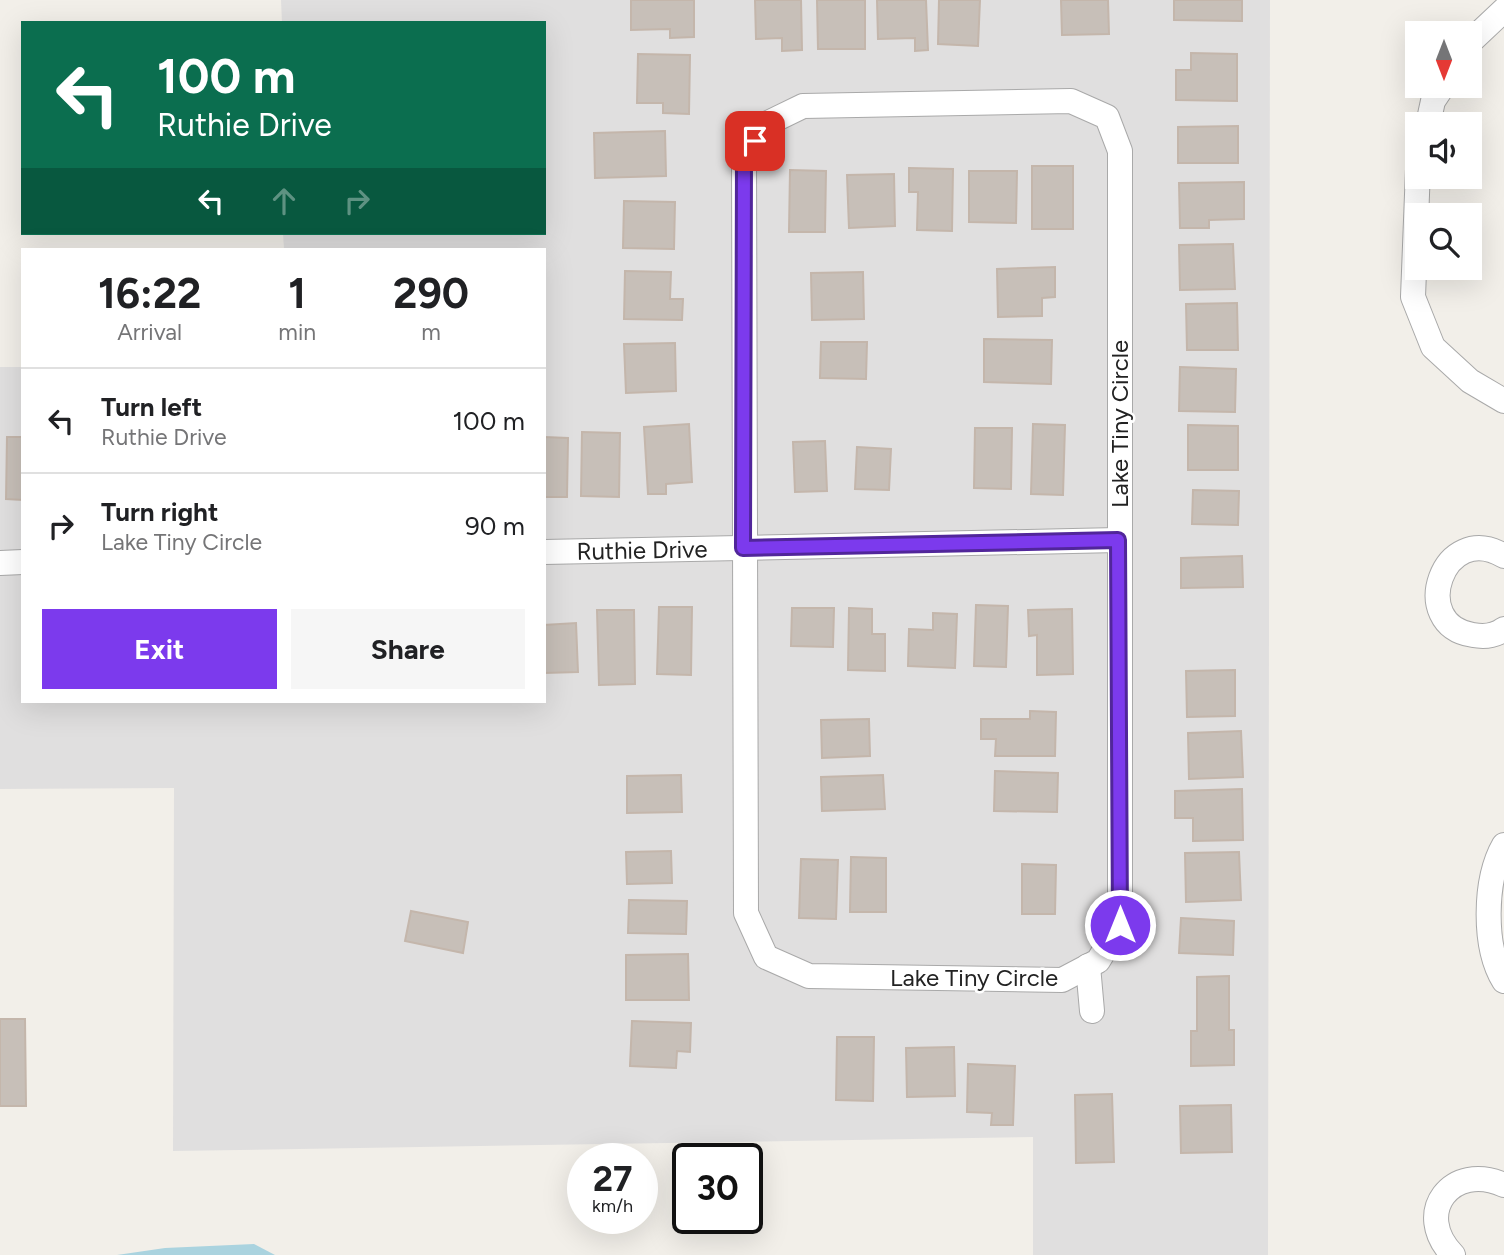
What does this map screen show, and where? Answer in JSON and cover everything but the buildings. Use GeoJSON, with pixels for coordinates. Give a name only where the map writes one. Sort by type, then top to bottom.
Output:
{"type":"FeatureCollection","features":[{"type":"Feature","properties":{"kind":"street"},"geometry":{"type":"LineString","coordinates":[[1482,31],[1504,10]]}},
{"type":"Feature","properties":{"kind":"street","name":"Lake Tiny Circle"},"geometry":{"type":"LineString","coordinates":[[1071,102],[1107,117],[1120,152],[1118,540],[1120,925],[1098,961],[1062,980],[809,976],[766,957],[746,913],[743,548],[744,158],[766,124],[803,106],[1071,102]]}},
{"type":"Feature","properties":{"kind":"street"},"geometry":{"type":"LineString","coordinates":[[1417,189],[1413,297],[1433,347],[1470,381],[1504,401]]}},
{"type":"Feature","properties":{"kind":"street","name":"Ruthie Drive"},"geometry":{"type":"LineString","coordinates":[[546,552],[1118,540]]}},
{"type":"Feature","properties":{"kind":"street"},"geometry":{"type":"LineString","coordinates":[[1504,556],[1479,548],[1462,552],[1448,563],[1439,577],[1436,594],[1446,618],[1466,634],[1482,637],[1504,629]]}},
{"type":"Feature","properties":{"kind":"street"},"geometry":{"type":"LineString","coordinates":[[0,563],[21,562]]}},
{"type":"Feature","properties":{"kind":"street"},"geometry":{"type":"LineString","coordinates":[[1504,845],[1490,892],[1487,915],[1504,981]]}},
{"type":"Feature","properties":{"kind":"street"},"geometry":{"type":"LineString","coordinates":[[1088,966],[1092,1012]]}},
{"type":"Feature","properties":{"kind":"street"},"geometry":{"type":"LineString","coordinates":[[1452,1255],[1441,1244],[1436,1228],[1436,1211],[1443,1195],[1455,1183],[1471,1177],[1488,1178],[1504,1185]]}},
{"type":"Feature","properties":{"kind":"shaded area"},"geometry":{"type":"Polygon","coordinates":[[[281,0],[1270,0],[1268,1255],[1033,1255],[1033,1137],[173,1151],[174,788],[0,789],[0,367],[21,367],[21,703],[546,703],[546,248],[284,248],[283,235],[546,235],[546,21],[282,21],[281,0]]]}},
{"type":"Feature","properties":{"kind":"water"},"geometry":{"type":"Polygon","coordinates":[[[254,1244],[275,1255],[117,1255],[165,1248],[254,1244]]]}},
{"type":"Feature","properties":{"kind":"route"},"geometry":{"type":"LineString","coordinates":[[755,141],[744,158],[743,548],[1118,540],[1120,925]]}}]}
